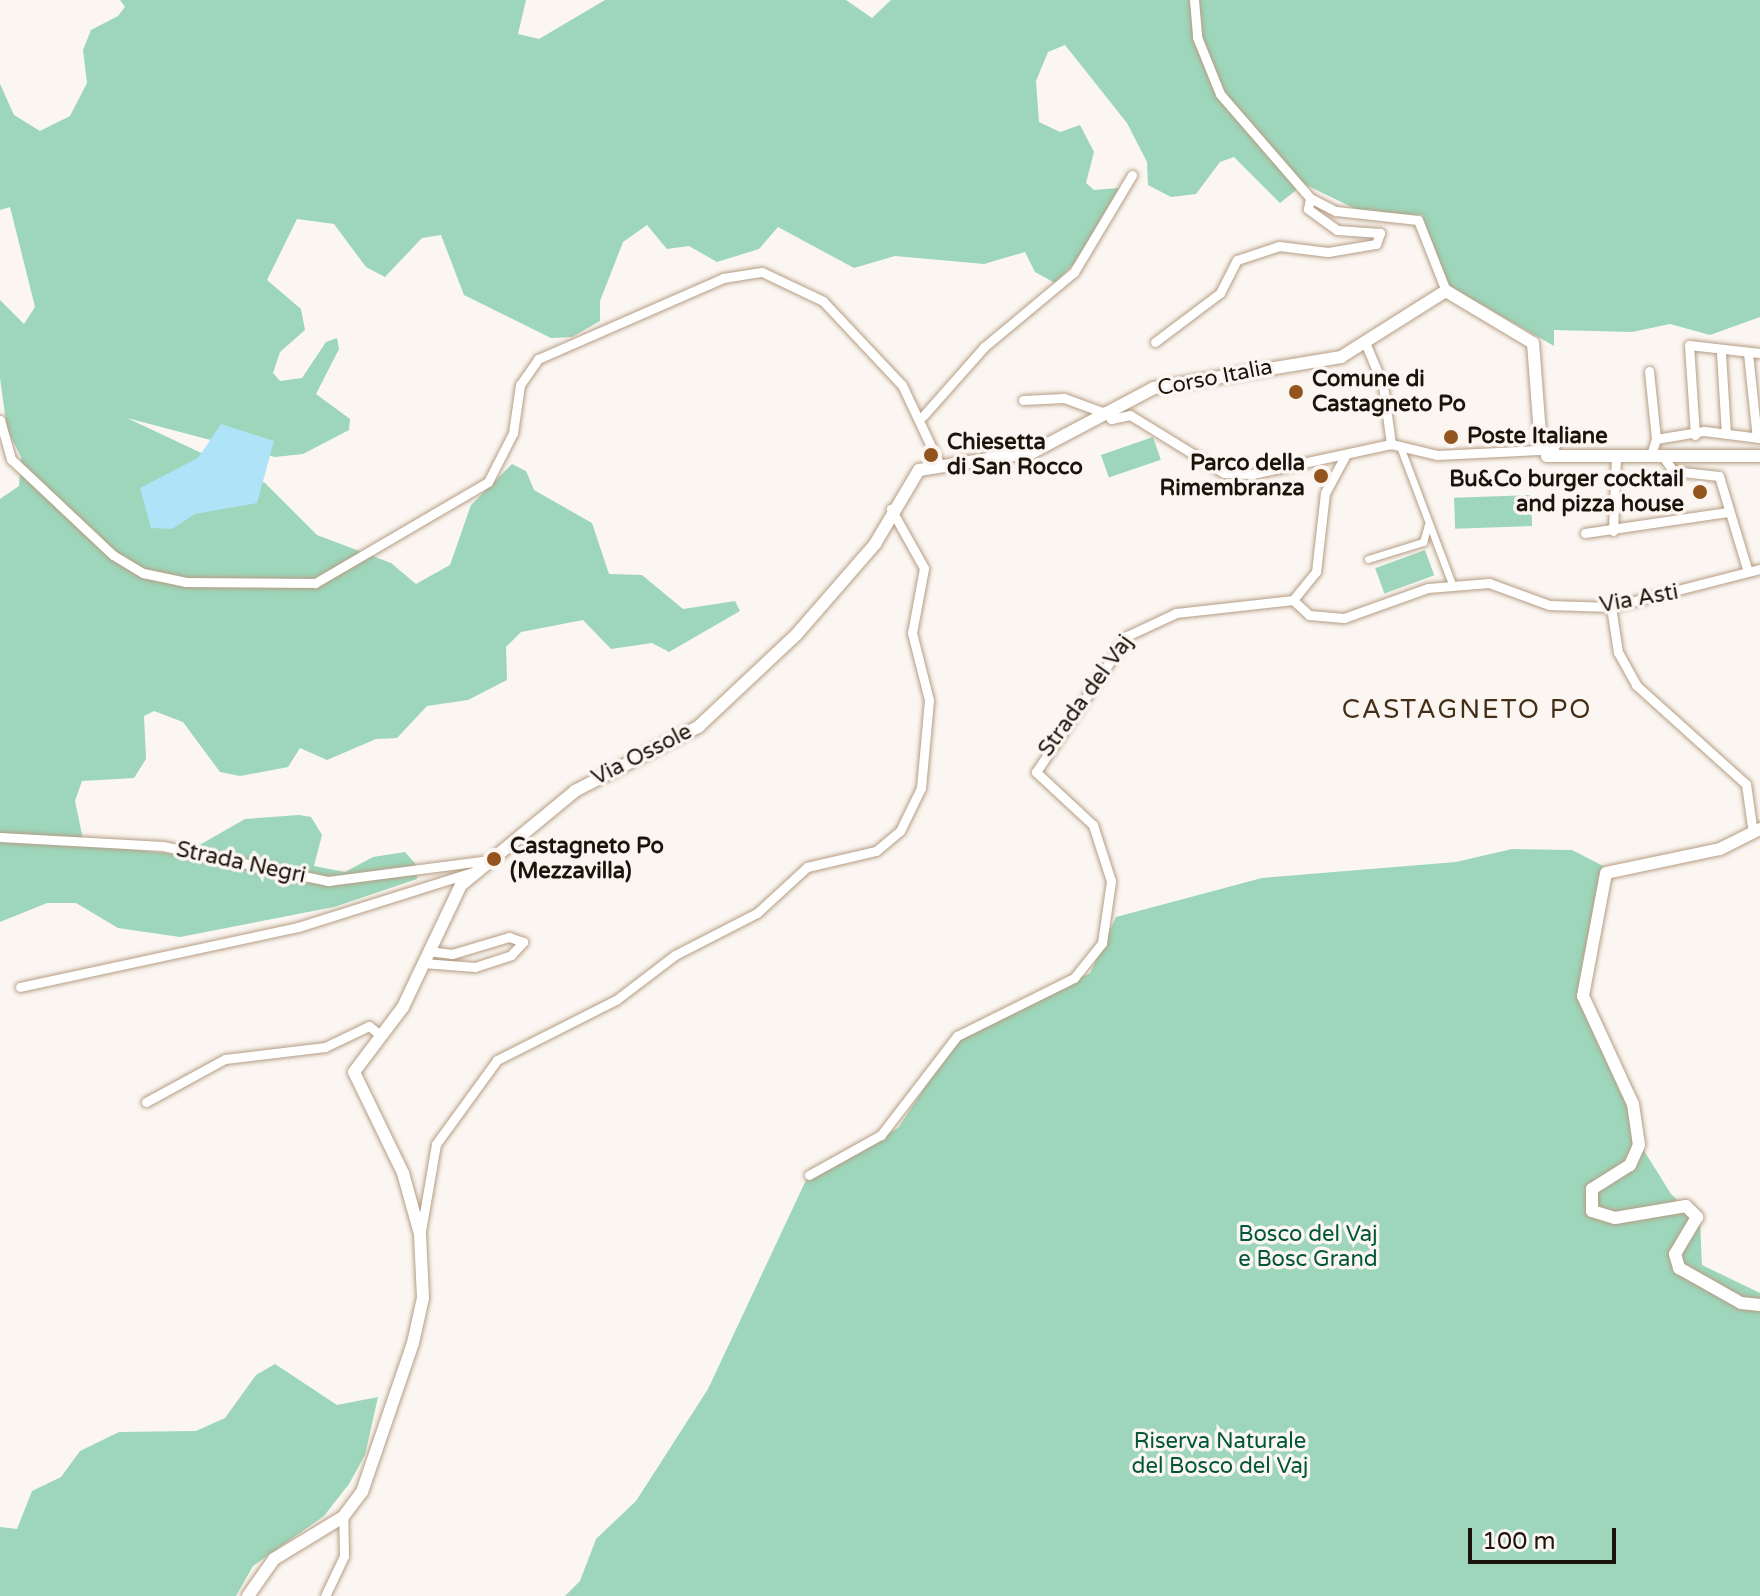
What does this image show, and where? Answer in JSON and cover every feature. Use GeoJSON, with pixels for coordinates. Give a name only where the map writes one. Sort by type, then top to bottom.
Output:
{"type":"FeatureCollection","features":[{"type":"Feature","properties":{"kind":"street"},"geometry":{"type":"LineString","coordinates":[[1194,0],[1197,37],[1220,94],[1310,198],[1336,211],[1418,220],[1446,291],[1533,343],[1537,427],[1547,448]]}},
{"type":"Feature","properties":{"kind":"street"},"geometry":{"type":"LineString","coordinates":[[923,416],[984,347],[1074,272],[1132,175]]}},
{"type":"Feature","properties":{"kind":"street"},"geometry":{"type":"LineString","coordinates":[[1155,342],[1220,293],[1237,260],[1279,246],[1328,252],[1376,244],[1380,233],[1337,230],[1308,209],[1310,198]]}},
{"type":"Feature","properties":{"kind":"street"},"geometry":{"type":"LineString","coordinates":[[0,420],[11,459],[113,555],[143,573],[186,582],[315,583],[488,482],[509,445],[526,370],[538,359],[723,278],[762,272],[808,290],[923,416],[938,461]]}},
{"type":"Feature","properties":{"kind":"street","name":"Corso Italia"},"geometry":{"type":"LineString","coordinates":[[938,461],[1033,452],[1103,412],[1154,388],[1322,361],[1367,347],[1446,291]]}},
{"type":"Feature","properties":{"kind":"street"},"geometry":{"type":"LineString","coordinates":[[1695,435],[1689,345],[1709,343],[1721,353],[1760,353]]}},
{"type":"Feature","properties":{"kind":"street"},"geometry":{"type":"LineString","coordinates":[[1367,347],[1383,385],[1391,444]]}},
{"type":"Feature","properties":{"kind":"street"},"geometry":{"type":"LineString","coordinates":[[1721,353],[1726,434]]}},
{"type":"Feature","properties":{"kind":"street"},"geometry":{"type":"LineString","coordinates":[[1656,439],[1726,434],[1759,438],[1748,353]]}},
{"type":"Feature","properties":{"kind":"street"},"geometry":{"type":"LineString","coordinates":[[1649,371],[1656,455],[1673,471],[1719,476],[1727,512],[1748,572]]}},
{"type":"Feature","properties":{"kind":"street"},"geometry":{"type":"LineString","coordinates":[[1023,400],[1064,398],[1103,412],[1111,419],[1130,415],[1224,473],[1345,456],[1391,444],[1401,449],[1437,455],[1547,448],[1576,455],[1760,456]]}},
{"type":"Feature","properties":{"kind":"street"},"geometry":{"type":"LineString","coordinates":[[1401,449],[1452,584]]}},
{"type":"Feature","properties":{"kind":"street"},"geometry":{"type":"LineString","coordinates":[[1293,600],[1316,572],[1325,493],[1345,456]]}},
{"type":"Feature","properties":{"kind":"street"},"geometry":{"type":"LineString","coordinates":[[1613,531],[1616,456]]}},
{"type":"Feature","properties":{"kind":"street","name":"Via Ossole"},"geometry":{"type":"LineString","coordinates":[[420,1234],[403,1173],[363,1101],[354,1072],[403,1007],[425,957],[472,872],[482,861],[599,775],[698,727],[796,635],[875,544],[906,482],[938,461]]}},
{"type":"Feature","properties":{"kind":"street"},"geometry":{"type":"LineString","coordinates":[[248,1596],[274,1559],[343,1517],[372,1472],[413,1343],[423,1298],[420,1234],[436,1144],[497,1060],[616,1000],[675,955],[757,913],[807,867],[876,851],[900,831],[921,788],[929,700],[912,633],[924,568],[891,509]]}},
{"type":"Feature","properties":{"kind":"street"},"geometry":{"type":"LineString","coordinates":[[1585,533],[1727,512]]}},
{"type":"Feature","properties":{"kind":"street"},"geometry":{"type":"LineString","coordinates":[[1368,559],[1423,542],[1429,523]]}},
{"type":"Feature","properties":{"kind":"street","name":"Via Asti"},"geometry":{"type":"LineString","coordinates":[[1293,600],[1309,615],[1344,618],[1452,584],[1498,583],[1549,605],[1611,607],[1760,569]]}},
{"type":"Feature","properties":{"kind":"street","name":"Strada del Vaj"},"geometry":{"type":"LineString","coordinates":[[809,1175],[881,1135],[957,1036],[1074,978],[1102,943],[1111,881],[1093,825],[1036,772],[1127,636],[1176,613],[1293,600]]}},
{"type":"Feature","properties":{"kind":"street"},"geometry":{"type":"LineString","coordinates":[[1611,607],[1618,652],[1636,685],[1746,784],[1756,831],[1720,849],[1606,873],[1583,996],[1633,1104],[1639,1145],[1630,1165],[1592,1189],[1592,1211],[1615,1218],[1686,1206],[1697,1217],[1675,1254],[1679,1268],[1741,1303],[1760,1305]]}},
{"type":"Feature","properties":{"kind":"street","name":"Strada Negri"},"geometry":{"type":"LineString","coordinates":[[0,837],[163,846],[328,881],[482,861]]}},
{"type":"Feature","properties":{"kind":"street"},"geometry":{"type":"LineString","coordinates":[[20,987],[298,927],[472,872]]}},
{"type":"Feature","properties":{"kind":"street"},"geometry":{"type":"LineString","coordinates":[[509,937],[523,942],[511,955],[475,967],[425,957],[452,954],[509,937]]}},
{"type":"Feature","properties":{"kind":"street"},"geometry":{"type":"LineString","coordinates":[[146,1102],[225,1059],[325,1047],[369,1026],[380,1035]]}},
{"type":"Feature","properties":{"kind":"street"},"geometry":{"type":"LineString","coordinates":[[325,1596],[344,1556],[343,1517]]}},
{"type":"Feature","properties":{"kind":"green space"},"geometry":{"type":"Polygon","coordinates":[[[120,0],[526,0],[518,34],[539,39],[605,0],[846,0],[872,18],[891,0],[1760,0],[1760,317],[1710,335],[1670,324],[1632,332],[1554,330],[1554,346],[1448,285],[1422,215],[1364,213],[1304,184],[1280,203],[1234,157],[1220,162],[1196,194],[1171,197],[1148,185],[1147,162],[1127,123],[1065,45],[1048,52],[1036,81],[1039,122],[1060,132],[1080,125],[1094,152],[1086,183],[1094,190],[1119,188],[1082,255],[1055,283],[1035,272],[1025,252],[984,264],[895,256],[854,268],[778,227],[759,249],[717,262],[689,246],[667,249],[647,225],[623,242],[600,301],[600,321],[572,337],[551,338],[464,295],[441,235],[422,238],[385,277],[366,267],[334,224],[297,219],[267,280],[301,309],[305,330],[280,352],[273,373],[280,381],[302,378],[326,342],[337,338],[339,349],[316,394],[350,419],[349,430],[303,454],[275,457],[127,418],[265,483],[317,535],[391,563],[416,584],[450,565],[471,505],[512,464],[526,471],[534,490],[592,523],[609,574],[642,575],[683,609],[735,601],[740,611],[669,652],[652,643],[611,649],[583,620],[521,632],[506,647],[507,680],[468,700],[427,706],[397,738],[376,739],[327,760],[300,748],[288,767],[240,776],[220,772],[183,722],[154,711],[144,716],[146,759],[134,778],[82,781],[75,801],[84,844],[182,855],[245,819],[299,815],[311,817],[322,835],[314,866],[345,872],[373,857],[405,852],[419,868],[417,879],[334,907],[180,937],[118,928],[76,903],[47,903],[0,922],[0,499],[19,486],[21,457],[7,429],[0,378],[0,300],[24,324],[35,307],[10,207],[0,210],[0,84],[14,115],[40,131],[70,116],[87,83],[83,50],[91,30],[118,16],[125,7],[120,0]]]}},
{"type":"Feature","properties":{"kind":"green space"},"geometry":{"type":"Polygon","coordinates":[[[1153,437],[1161,460],[1109,478],[1101,455],[1153,437]]]}},
{"type":"Feature","properties":{"kind":"green space"},"geometry":{"type":"Polygon","coordinates":[[[1531,495],[1532,526],[1455,529],[1454,498],[1531,495]]]}},
{"type":"Feature","properties":{"kind":"green space"},"geometry":{"type":"Polygon","coordinates":[[[1425,550],[1434,575],[1384,593],[1375,568],[1425,550]]]}},
{"type":"Feature","properties":{"kind":"green space","name":"Bosco del Vaj e Bosc Grand"},"geometry":{"type":"Polygon","coordinates":[[[1512,849],[1572,850],[1611,870],[1588,962],[1591,1010],[1633,1088],[1643,1149],[1671,1194],[1700,1221],[1702,1265],[1760,1293],[1760,1596],[565,1596],[580,1581],[596,1539],[636,1501],[708,1389],[807,1178],[898,1128],[957,1039],[1090,973],[1116,917],[1262,878],[1456,862],[1512,849]]]}},
{"type":"Feature","properties":{"kind":"green space"},"geometry":{"type":"Polygon","coordinates":[[[275,1364],[337,1405],[378,1397],[365,1455],[349,1484],[324,1516],[253,1566],[236,1596],[0,1596],[0,1527],[17,1529],[32,1491],[61,1477],[80,1451],[119,1432],[196,1431],[225,1418],[256,1375],[275,1364]]]}},
{"type":"Feature","properties":{"kind":"water"},"geometry":{"type":"Polygon","coordinates":[[[221,424],[274,441],[257,503],[195,514],[172,529],[151,528],[140,488],[198,458],[221,424]]]}},
{"type":"Feature","properties":{"kind":"place","name":"Comune di Castagneto Po"},"geometry":{"type":"Point","coordinates":[1296,392]}},
{"type":"Feature","properties":{"kind":"place","name":"Poste Italiane"},"geometry":{"type":"Point","coordinates":[1451,437]}},
{"type":"Feature","properties":{"kind":"place","name":"Chiesetta di San Rocco"},"geometry":{"type":"Point","coordinates":[931,455]}},
{"type":"Feature","properties":{"kind":"place","name":"Parco della Rimembranza"},"geometry":{"type":"Point","coordinates":[1321,476]}},
{"type":"Feature","properties":{"kind":"place","name":"Bu&Co burger cocktail and pizza house"},"geometry":{"type":"Point","coordinates":[1700,492]}},
{"type":"Feature","properties":{"kind":"place","name":"Castagneto Po (Mezzavilla)"},"geometry":{"type":"Point","coordinates":[494,859]}},
{"type":"Feature","properties":{"kind":"district","name":"CASTAGNETO PO"},"geometry":{"type":"Point","coordinates":[1467,710]}},
{"type":"Feature","properties":{"kind":"park label","name":"Riserva Naturale del Bosco del Vaj"},"geometry":{"type":"Point","coordinates":[1220,1454]}}]}
